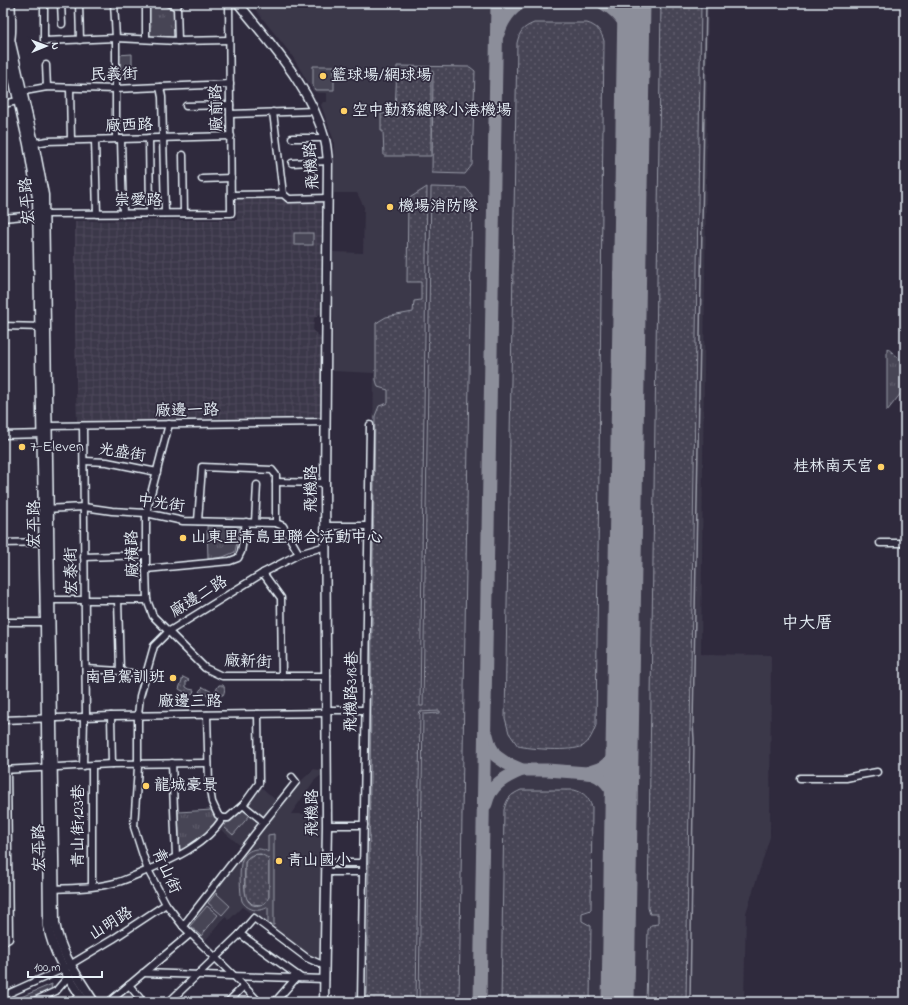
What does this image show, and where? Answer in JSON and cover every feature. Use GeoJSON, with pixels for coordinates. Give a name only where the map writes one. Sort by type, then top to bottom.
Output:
{"type":"FeatureCollection","features":[{"type":"Feature","properties":{"kind":"main road"},"geometry":{"type":"LineString","coordinates":[[4,51],[10,39],[10,3]]}},
{"type":"Feature","properties":{"kind":"street"},"geometry":{"type":"LineString","coordinates":[[44,3],[44,41],[116,38],[178,41],[229,40]]}},
{"type":"Feature","properties":{"kind":"street"},"geometry":{"type":"LineString","coordinates":[[61,3],[62,24]]}},
{"type":"Feature","properties":{"kind":"street"},"geometry":{"type":"LineString","coordinates":[[79,3],[80,40]]}},
{"type":"Feature","properties":{"kind":"street"},"geometry":{"type":"LineString","coordinates":[[114,3],[116,38],[115,89],[123,214]]}},
{"type":"Feature","properties":{"kind":"street"},"geometry":{"type":"LineString","coordinates":[[146,3],[146,39]]}},
{"type":"Feature","properties":{"kind":"street"},"geometry":{"type":"LineString","coordinates":[[168,3],[178,5],[178,41]]}},
{"type":"Feature","properties":{"kind":"street","name":"廠前路"},"geometry":{"type":"LineString","coordinates":[[229,3],[232,178],[231,213]]}},
{"type":"Feature","properties":{"kind":"street","name":"飛機路"},"geometry":{"type":"LineString","coordinates":[[238,3],[307,93],[325,138],[328,161],[325,483],[327,825],[324,1002]]}},
{"type":"Feature","properties":{"kind":"street"},"geometry":{"type":"LineString","coordinates":[[3,32],[10,39]]}},
{"type":"Feature","properties":{"kind":"street","name":"宏平路"},"geometry":{"type":"LineString","coordinates":[[10,39],[31,144],[41,214],[50,718],[47,881],[48,926],[49,934],[66,967],[94,1002]]}},
{"type":"Feature","properties":{"kind":"street","name":"宏平路"},"geometry":{"type":"LineString","coordinates":[[4,51],[20,91],[18,101],[31,144]]}},
{"type":"Feature","properties":{"kind":"street"},"geometry":{"type":"LineString","coordinates":[[46,65],[47,87]]}},
{"type":"Feature","properties":{"kind":"street"},"geometry":{"type":"LineString","coordinates":[[160,87],[230,84]]}},
{"type":"Feature","properties":{"kind":"street","name":"民義街"},"geometry":{"type":"LineString","coordinates":[[20,91],[47,87],[115,89],[160,87],[162,97],[165,213]]}},
{"type":"Feature","properties":{"kind":"street"},"geometry":{"type":"LineString","coordinates":[[70,88],[71,140]]}},
{"type":"Feature","properties":{"kind":"street"},"geometry":{"type":"LineString","coordinates":[[3,104],[18,101]]}},
{"type":"Feature","properties":{"kind":"street"},"geometry":{"type":"LineString","coordinates":[[186,106],[230,105]]}},
{"type":"Feature","properties":{"kind":"street"},"geometry":{"type":"LineString","coordinates":[[230,114],[315,111]]}},
{"type":"Feature","properties":{"kind":"street"},"geometry":{"type":"LineString","coordinates":[[273,112],[283,194]]}},
{"type":"Feature","properties":{"kind":"street","name":"廠西路"},"geometry":{"type":"LineString","coordinates":[[31,144],[47,141],[71,140],[231,136]]}},
{"type":"Feature","properties":{"kind":"street"},"geometry":{"type":"LineString","coordinates":[[149,138],[150,213]]}},
{"type":"Feature","properties":{"kind":"street"},"geometry":{"type":"LineString","coordinates":[[292,138],[325,138]]}},
{"type":"Feature","properties":{"kind":"street"},"geometry":{"type":"LineString","coordinates":[[95,140],[97,214]]}},
{"type":"Feature","properties":{"kind":"street"},"geometry":{"type":"LineString","coordinates":[[183,155],[184,213]]}},
{"type":"Feature","properties":{"kind":"street"},"geometry":{"type":"LineString","coordinates":[[292,163],[328,161]]}},
{"type":"Feature","properties":{"kind":"street"},"geometry":{"type":"LineString","coordinates":[[202,179],[232,178]]}},
{"type":"Feature","properties":{"kind":"street"},"geometry":{"type":"LineString","coordinates":[[231,195],[283,194],[289,199],[328,198]]}},
{"type":"Feature","properties":{"kind":"street","name":"崇愛路"},"geometry":{"type":"LineString","coordinates":[[3,218],[41,214],[231,213]]}},
{"type":"Feature","properties":{"kind":"street"},"geometry":{"type":"LineString","coordinates":[[3,326],[43,328]]}},
{"type":"Feature","properties":{"kind":"street","name":"廠邊一路"},"geometry":{"type":"LineString","coordinates":[[3,435],[83,426],[326,422]]}},
{"type":"Feature","properties":{"kind":"street","name":"廠橫路"},"geometry":{"type":"LineString","coordinates":[[168,632],[152,616],[148,600],[145,555],[146,513],[169,424]]}},
{"type":"Feature","properties":{"kind":"street","name":"飛機路318巷"},"geometry":{"type":"LineString","coordinates":[[361,1002],[370,425]]}},
{"type":"Feature","properties":{"kind":"street","name":"宏泰街"},"geometry":{"type":"LineString","coordinates":[[83,426],[86,670],[83,766]]}},
{"type":"Feature","properties":{"kind":"street","name":"光盛街"},"geometry":{"type":"LineString","coordinates":[[84,461],[106,462],[157,472]]}},
{"type":"Feature","properties":{"kind":"street"},"geometry":{"type":"LineString","coordinates":[[198,521],[202,467],[268,469],[274,472],[276,482],[276,523],[283,526],[299,554]]}},
{"type":"Feature","properties":{"kind":"street"},"geometry":{"type":"LineString","coordinates":[[276,482],[325,483]]}},
{"type":"Feature","properties":{"kind":"street"},"geometry":{"type":"LineString","coordinates":[[255,522],[256,485]]}},
{"type":"Feature","properties":{"kind":"street","name":"中光街"},"geometry":{"type":"LineString","coordinates":[[46,509],[84,507],[112,511],[146,513],[183,521],[276,523]]}},
{"type":"Feature","properties":{"kind":"street"},"geometry":{"type":"LineString","coordinates":[[146,569],[230,561],[238,558],[241,552],[246,522]]}},
{"type":"Feature","properties":{"kind":"street"},"geometry":{"type":"LineString","coordinates":[[326,526],[368,526]]}},
{"type":"Feature","properties":{"kind":"street"},"geometry":{"type":"LineString","coordinates":[[3,543],[46,542]]}},
{"type":"Feature","properties":{"kind":"street","name":"宏平路"},"geometry":{"type":"LineString","coordinates":[[46,542],[50,600],[48,622]]}},
{"type":"Feature","properties":{"kind":"street"},"geometry":{"type":"LineString","coordinates":[[880,543],[905,543]]}},
{"type":"Feature","properties":{"kind":"street","name":"廠邊二路"},"geometry":{"type":"LineString","coordinates":[[138,715],[140,696],[154,646],[168,632],[263,573],[299,554],[326,546]]}},
{"type":"Feature","properties":{"kind":"street"},"geometry":{"type":"LineString","coordinates":[[84,557],[145,555]]}},
{"type":"Feature","properties":{"kind":"street","name":"廠新街"},"geometry":{"type":"LineString","coordinates":[[168,632],[205,668],[222,676],[282,676],[281,598],[263,573]]}},
{"type":"Feature","properties":{"kind":"street"},"geometry":{"type":"LineString","coordinates":[[50,600],[148,600]]}},
{"type":"Feature","properties":{"kind":"street"},"geometry":{"type":"LineString","coordinates":[[118,600],[120,672]]}},
{"type":"Feature","properties":{"kind":"street"},"geometry":{"type":"LineString","coordinates":[[3,622],[48,622]]}},
{"type":"Feature","properties":{"kind":"street"},"geometry":{"type":"LineString","coordinates":[[86,670],[120,672],[146,676]]}},
{"type":"Feature","properties":{"kind":"street"},"geometry":{"type":"LineString","coordinates":[[282,676],[327,676]]}},
{"type":"Feature","properties":{"kind":"street","name":"廠邊三路"},"geometry":{"type":"LineString","coordinates":[[3,720],[138,715],[258,714],[365,710]]}},
{"type":"Feature","properties":{"kind":"street"},"geometry":{"type":"LineString","coordinates":[[207,715],[208,763],[212,802],[218,815],[223,818],[228,818],[243,806],[259,783],[258,714]]}},
{"type":"Feature","properties":{"kind":"street","name":"青山街"},"geometry":{"type":"LineString","coordinates":[[138,715],[138,764],[134,827],[148,870],[166,904],[183,926],[258,1002]]}},
{"type":"Feature","properties":{"kind":"street"},"geometry":{"type":"LineString","coordinates":[[111,716],[112,764]]}},
{"type":"Feature","properties":{"kind":"street"},"geometry":{"type":"LineString","coordinates":[[172,763],[176,856]]}},
{"type":"Feature","properties":{"kind":"street","name":"青山街123巷"},"geometry":{"type":"LineString","coordinates":[[5,770],[112,764],[208,763]]}},
{"type":"Feature","properties":{"kind":"street","name":"青山街123巷"},"geometry":{"type":"LineString","coordinates":[[92,766],[92,886]]}},
{"type":"Feature","properties":{"kind":"street","name":"宏平路"},"geometry":{"type":"LineString","coordinates":[[50,768],[56,931],[68,977],[83,999]]}},
{"type":"Feature","properties":{"kind":"street"},"geometry":{"type":"LineString","coordinates":[[3,942],[9,939],[6,881],[5,770]]}},
{"type":"Feature","properties":{"kind":"street"},"geometry":{"type":"LineString","coordinates":[[800,778],[846,778],[876,772]]}},
{"type":"Feature","properties":{"kind":"street"},"geometry":{"type":"LineString","coordinates":[[183,926],[296,782],[292,777]]}},
{"type":"Feature","properties":{"kind":"street"},"geometry":{"type":"LineString","coordinates":[[243,806],[264,822]]}},
{"type":"Feature","properties":{"kind":"street"},"geometry":{"type":"LineString","coordinates":[[47,881],[54,889],[119,882],[185,852],[199,843],[220,823],[223,818]]}},
{"type":"Feature","properties":{"kind":"street"},"geometry":{"type":"LineString","coordinates":[[327,825],[364,825]]}},
{"type":"Feature","properties":{"kind":"street"},"geometry":{"type":"LineString","coordinates":[[326,863],[363,863]]}},
{"type":"Feature","properties":{"kind":"street"},"geometry":{"type":"LineString","coordinates":[[326,872],[363,872]]}},
{"type":"Feature","properties":{"kind":"street","name":"山明路"},"geometry":{"type":"LineString","coordinates":[[3,996],[66,967],[113,939],[166,904]]}},
{"type":"Feature","properties":{"kind":"street"},"geometry":{"type":"LineString","coordinates":[[169,1002],[240,934],[254,918],[307,958],[325,966]]}},
{"type":"Feature","properties":{"kind":"street"},"geometry":{"type":"LineString","coordinates":[[108,1002],[190,934]]}},
{"type":"Feature","properties":{"kind":"street"},"geometry":{"type":"LineString","coordinates":[[240,934],[298,978]]}},
{"type":"Feature","properties":{"kind":"street"},"geometry":{"type":"LineString","coordinates":[[143,973],[325,979]]}},
{"type":"Feature","properties":{"kind":"street"},"geometry":{"type":"LineString","coordinates":[[32,1002],[56,991],[68,977]]}},
{"type":"Feature","properties":{"kind":"street"},"geometry":{"type":"LineString","coordinates":[[275,1002],[298,978]]}},
{"type":"Feature","properties":{"kind":"street"},"geometry":{"type":"LineString","coordinates":[[129,985],[143,1002]]}},
{"type":"Feature","properties":{"kind":"street"},"geometry":{"type":"LineString","coordinates":[[228,1002],[243,987]]}},
{"type":"Feature","properties":{"kind":"street"},"geometry":{"type":"LineString","coordinates":[[72,1002],[83,999]]}},
{"type":"Feature","properties":{"kind":"shaded area"},"geometry":{"type":"Polygon","coordinates":[[[250,3],[708,3],[701,654],[771,655],[770,837],[746,913],[744,1002],[364,1002],[374,373],[332,371],[333,252],[363,253],[364,207],[357,193],[334,193],[334,141],[321,105],[323,102],[327,102],[327,93],[318,93],[313,91],[291,54],[250,3]]]}},
{"type":"Feature","properties":{"kind":"shaded area"},"geometry":{"type":"Polygon","coordinates":[[[282,197],[283,201],[322,201],[323,312],[314,318],[313,331],[322,338],[321,418],[169,422],[169,420],[77,421],[75,221],[237,220],[237,199],[282,197]]]}},
{"type":"Feature","properties":{"kind":"shaded area","name":"青山國小"},"geometry":{"type":"Polygon","coordinates":[[[314,769],[322,771],[322,776],[314,781],[291,814],[322,814],[321,961],[304,952],[242,907],[229,920],[225,917],[204,942],[187,925],[303,779],[314,769]]]}},
{"type":"Feature","properties":{"kind":"shaded area"},"geometry":{"type":"Polygon","coordinates":[[[259,785],[279,803],[242,847],[219,828],[259,785]]]}},
{"type":"Feature","properties":{"kind":"shaded area"},"geometry":{"type":"Polygon","coordinates":[[[129,985],[143,1002],[109,1002],[129,985]]]}},
{"type":"Feature","properties":{"kind":"green space"},"geometry":{"type":"Polygon","coordinates":[[[148,3],[161,3],[175,8],[175,38],[149,39],[148,3]]]}},
{"type":"Feature","properties":{"kind":"green space"},"geometry":{"type":"Polygon","coordinates":[[[661,3],[701,3],[686,1002],[646,1002],[648,930],[651,925],[658,924],[658,914],[650,914],[648,908],[661,3]]]}},
{"type":"Feature","properties":{"kind":"green space"},"geometry":{"type":"Polygon","coordinates":[[[534,23],[587,23],[598,29],[604,41],[596,725],[589,739],[583,746],[570,749],[541,749],[518,746],[509,733],[505,718],[517,43],[522,30],[534,23]]]}},
{"type":"Feature","properties":{"kind":"green space"},"geometry":{"type":"Polygon","coordinates":[[[132,54],[132,73],[119,74],[118,55],[132,54]]]}},
{"type":"Feature","properties":{"kind":"green space","name":"籃球場/網球場"},"geometry":{"type":"Polygon","coordinates":[[[313,66],[334,66],[334,90],[315,90],[313,86],[313,66]]]}},
{"type":"Feature","properties":{"kind":"green space"},"geometry":{"type":"Polygon","coordinates":[[[397,66],[470,67],[475,71],[472,165],[465,174],[432,173],[433,71],[431,71],[431,156],[384,156],[383,131],[381,131],[381,114],[395,113],[397,66]]]}},
{"type":"Feature","properties":{"kind":"green space"},"geometry":{"type":"Polygon","coordinates":[[[427,187],[420,706],[423,706],[431,187],[466,188],[472,195],[459,1002],[419,1002],[423,714],[440,713],[440,711],[418,712],[420,714],[416,1002],[367,1002],[375,416],[379,406],[388,403],[388,390],[378,387],[376,380],[376,323],[386,317],[413,312],[414,301],[421,300],[421,282],[407,282],[408,199],[427,187]]]}},
{"type":"Feature","properties":{"kind":"green space"},"geometry":{"type":"Polygon","coordinates":[[[294,233],[313,233],[313,245],[294,245],[294,233]]]}},
{"type":"Feature","properties":{"kind":"green space"},"geometry":{"type":"Polygon","coordinates":[[[887,348],[905,363],[905,388],[887,411],[887,348]]]}},
{"type":"Feature","properties":{"kind":"green space"},"geometry":{"type":"Polygon","coordinates":[[[207,526],[240,527],[235,552],[223,557],[208,559],[207,526]]]}},
{"type":"Feature","properties":{"kind":"green space"},"geometry":{"type":"Polygon","coordinates":[[[183,677],[189,680],[186,682],[186,687],[194,690],[190,695],[179,689],[183,677]]]}},
{"type":"Feature","properties":{"kind":"green space"},"geometry":{"type":"Polygon","coordinates":[[[219,685],[223,685],[224,687],[223,695],[212,695],[208,700],[208,695],[199,692],[203,687],[214,693],[219,685]]]}},
{"type":"Feature","properties":{"kind":"green space"},"geometry":{"type":"Polygon","coordinates":[[[521,790],[574,790],[586,796],[592,807],[591,910],[582,913],[582,921],[591,926],[590,1002],[501,1002],[504,810],[510,797],[521,790]]]}},
{"type":"Feature","properties":{"kind":"green space"},"geometry":{"type":"Polygon","coordinates":[[[244,809],[250,815],[233,835],[224,827],[227,822],[230,822],[244,809]]]}},
{"type":"Feature","properties":{"kind":"green space"},"geometry":{"type":"Polygon","coordinates":[[[212,810],[218,819],[201,837],[180,851],[178,812],[212,810]]]}},
{"type":"Feature","properties":{"kind":"green space"},"geometry":{"type":"Polygon","coordinates":[[[274,834],[274,925],[268,925],[268,907],[261,910],[254,910],[244,904],[242,901],[240,886],[240,868],[244,856],[246,853],[257,849],[268,852],[268,835],[274,834]],[[256,854],[250,856],[245,862],[245,893],[251,904],[257,906],[265,903],[269,897],[268,858],[261,854],[256,854]]]}},
{"type":"Feature","properties":{"kind":"green space"},"geometry":{"type":"Polygon","coordinates":[[[256,854],[265,855],[269,861],[269,897],[268,900],[262,905],[252,904],[245,897],[245,862],[249,857],[256,854]]]}},
{"type":"Feature","properties":{"kind":"green space"},"geometry":{"type":"Polygon","coordinates":[[[216,893],[230,906],[222,915],[208,903],[216,893]]]}},
{"type":"Feature","properties":{"kind":"green space"},"geometry":{"type":"Polygon","coordinates":[[[207,906],[218,915],[201,936],[190,926],[207,906]]]}},
{"type":"Feature","properties":{"kind":"green space"},"geometry":{"type":"Polygon","coordinates":[[[52,984],[51,990],[25,1002],[9,1002],[52,984]]]}},
{"type":"Feature","properties":{"kind":"waterway"},"geometry":{"type":"LineString","coordinates":[[690,1002],[693,724],[706,3]]}},
{"type":"Feature","properties":{"kind":"taxiway"},"geometry":{"type":"LineString","coordinates":[[480,1002],[497,3]]}},
{"type":"Feature","properties":{"kind":"taxiway"},"geometry":{"type":"LineString","coordinates":[[498,34],[507,16],[521,3]]}},
{"type":"Feature","properties":{"kind":"taxiway"},"geometry":{"type":"LineString","coordinates":[[603,3],[621,17],[630,35],[633,51]]}},
{"type":"Feature","properties":{"kind":"taxiway"},"geometry":{"type":"LineString","coordinates":[[487,735],[490,746],[496,756],[506,763],[522,770],[587,773],[602,768],[614,758],[623,746]]}},
{"type":"Feature","properties":{"kind":"taxiway"},"geometry":{"type":"LineString","coordinates":[[486,804],[488,797],[499,782],[522,770]]}},
{"type":"Feature","properties":{"kind":"taxiway"},"geometry":{"type":"LineString","coordinates":[[587,773],[594,774],[605,781],[617,798],[622,811]]}},
{"type":"Feature","properties":{"kind":"runway"},"geometry":{"type":"LineString","coordinates":[[618,1002],[634,3]]}},
{"type":"Feature","properties":{"kind":"place","name":"籃球場/網球場"},"geometry":{"type":"Point","coordinates":[323,76]}},
{"type":"Feature","properties":{"kind":"place","name":"空中勤務總隊小港機場"},"geometry":{"type":"Point","coordinates":[344,111]}},
{"type":"Feature","properties":{"kind":"place","name":"機場消防隊"},"geometry":{"type":"Point","coordinates":[390,207]}},
{"type":"Feature","properties":{"kind":"place","name":"7-Eleven"},"geometry":{"type":"Point","coordinates":[22,447]}},
{"type":"Feature","properties":{"kind":"place","name":"桂林南天宮"},"geometry":{"type":"Point","coordinates":[881,467]}},
{"type":"Feature","properties":{"kind":"place","name":"山東里青島里聯合活動中心"},"geometry":{"type":"Point","coordinates":[183,538]}},
{"type":"Feature","properties":{"kind":"place","name":"南昌駕訓班"},"geometry":{"type":"Point","coordinates":[173,678]}},
{"type":"Feature","properties":{"kind":"place","name":"龍城豪景"},"geometry":{"type":"Point","coordinates":[146,786]}},
{"type":"Feature","properties":{"kind":"place","name":"青山國小"},"geometry":{"type":"Point","coordinates":[279,861]}},
{"type":"Feature","properties":{"kind":"district","name":"中大厝"},"geometry":{"type":"Point","coordinates":[807,623]}}]}
